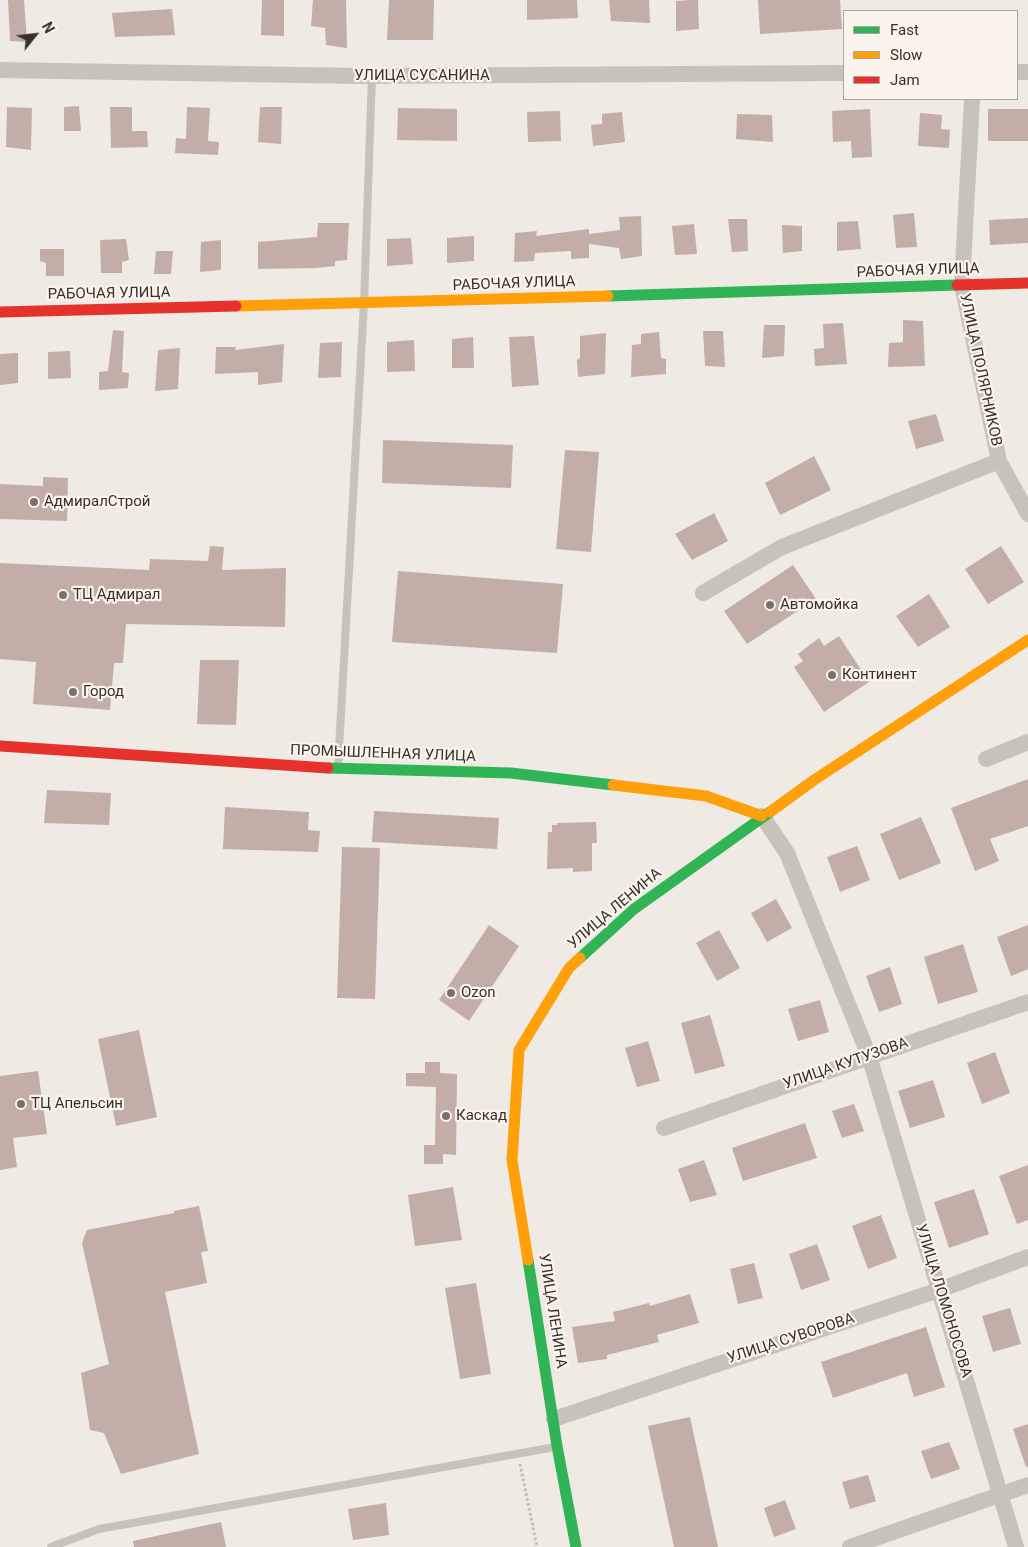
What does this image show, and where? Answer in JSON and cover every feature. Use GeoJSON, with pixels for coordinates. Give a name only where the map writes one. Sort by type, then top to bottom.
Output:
{"type":"FeatureCollection","features":[{"type":"Feature","properties":{"kind":"street","name":"УЛИЦА СУСАНИНА"},"geometry":{"type":"LineString","coordinates":[[0,70],[372,76],[843,73]]}},
{"type":"Feature","properties":{"kind":"street","name":"УЛИЦА ПОЛЯРНИКОВ"},"geometry":{"type":"LineString","coordinates":[[972,100],[962,285],[999,461],[1028,514]]}},
{"type":"Feature","properties":{"kind":"street","name":"РАБОЧАЯ УЛИЦА"},"geometry":{"type":"LineString","coordinates":[[0,312],[1028,283]]}},
{"type":"Feature","properties":{"kind":"street"},"geometry":{"type":"LineString","coordinates":[[703,593],[782,547],[999,461]]}},
{"type":"Feature","properties":{"kind":"street","name":"УЛИЦА ЛЕНИНА"},"geometry":{"type":"LineString","coordinates":[[576,1547],[557,1446],[512,1160],[519,1050],[569,968],[634,908],[762,816],[1028,640]]}},
{"type":"Feature","properties":{"kind":"street"},"geometry":{"type":"LineString","coordinates":[[986,759],[1028,742]]}},
{"type":"Feature","properties":{"kind":"street","name":"ПРОМЫШЛЕННАЯ УЛИЦА"},"geometry":{"type":"LineString","coordinates":[[0,746],[338,768],[511,773],[706,796],[762,816]]}},
{"type":"Feature","properties":{"kind":"street","name":"УЛИЦА ЛОМОНОСОВА"},"geometry":{"type":"LineString","coordinates":[[762,816],[787,853],[869,1056],[1002,1494],[1016,1547]]}},
{"type":"Feature","properties":{"kind":"street","name":"УЛИЦА КУТУЗОВА"},"geometry":{"type":"LineString","coordinates":[[664,1128],[1028,1002]]}},
{"type":"Feature","properties":{"kind":"street","name":"УЛИЦА СУВОРОВА"},"geometry":{"type":"LineString","coordinates":[[554,1419],[939,1290],[1028,1257]]}},
{"type":"Feature","properties":{"kind":"street"},"geometry":{"type":"LineString","coordinates":[[850,1547],[1028,1485]]}},
{"type":"Feature","properties":{"kind":"lane"},"geometry":{"type":"LineString","coordinates":[[338,768],[364,303],[372,76]]}},
{"type":"Feature","properties":{"kind":"lane"},"geometry":{"type":"LineString","coordinates":[[52,1547],[99,1529],[557,1446]]}},
{"type":"Feature","properties":{"kind":"path"},"geometry":{"type":"LineString","coordinates":[[518,1454],[537,1547]]}},
{"type":"Feature","properties":{"kind":"building"},"geometry":{"type":"Polygon","coordinates":[[[8,0],[24,0],[27,42],[10,41],[8,0]]]}},
{"type":"Feature","properties":{"kind":"building"},"geometry":{"type":"Polygon","coordinates":[[[262,0],[284,0],[284,36],[261,35],[262,0]]]}},
{"type":"Feature","properties":{"kind":"building"},"geometry":{"type":"Polygon","coordinates":[[[313,0],[346,0],[347,48],[326,45],[325,28],[311,26],[313,0]]]}},
{"type":"Feature","properties":{"kind":"building"},"geometry":{"type":"Polygon","coordinates":[[[389,0],[434,0],[433,40],[387,40],[389,0]]]}},
{"type":"Feature","properties":{"kind":"building"},"geometry":{"type":"Polygon","coordinates":[[[527,0],[577,0],[578,18],[527,20],[527,0]]]}},
{"type":"Feature","properties":{"kind":"building"},"geometry":{"type":"Polygon","coordinates":[[[609,0],[649,0],[650,23],[611,21],[609,0]]]}},
{"type":"Feature","properties":{"kind":"building"},"geometry":{"type":"Polygon","coordinates":[[[698,0],[699,29],[676,31],[676,1],[698,0]]]}},
{"type":"Feature","properties":{"kind":"building"},"geometry":{"type":"Polygon","coordinates":[[[758,0],[840,0],[842,29],[760,34],[758,0]]]}},
{"type":"Feature","properties":{"kind":"building"},"geometry":{"type":"Polygon","coordinates":[[[172,9],[175,35],[115,37],[112,13],[172,9]]]}},
{"type":"Feature","properties":{"kind":"building"},"geometry":{"type":"Polygon","coordinates":[[[79,106],[81,131],[64,131],[64,107],[79,106]]]}},
{"type":"Feature","properties":{"kind":"building"},"geometry":{"type":"Polygon","coordinates":[[[7,107],[32,108],[31,150],[6,147],[7,107]]]}},
{"type":"Feature","properties":{"kind":"building"},"geometry":{"type":"Polygon","coordinates":[[[110,107],[132,107],[132,131],[147,131],[148,147],[111,148],[110,107]]]}},
{"type":"Feature","properties":{"kind":"building"},"geometry":{"type":"Polygon","coordinates":[[[187,107],[210,108],[208,141],[219,142],[218,155],[175,153],[176,138],[186,139],[187,107]]]}},
{"type":"Feature","properties":{"kind":"building"},"geometry":{"type":"Polygon","coordinates":[[[260,107],[282,107],[281,144],[258,142],[260,107]]]}},
{"type":"Feature","properties":{"kind":"building"},"geometry":{"type":"Polygon","coordinates":[[[398,108],[457,109],[457,141],[397,140],[398,108]]]}},
{"type":"Feature","properties":{"kind":"building"},"geometry":{"type":"Polygon","coordinates":[[[870,109],[872,157],[852,158],[851,141],[833,142],[832,111],[870,109]]]}},
{"type":"Feature","properties":{"kind":"building"},"geometry":{"type":"Polygon","coordinates":[[[988,109],[1028,109],[1028,141],[988,141],[988,109]]]}},
{"type":"Feature","properties":{"kind":"building"},"geometry":{"type":"Polygon","coordinates":[[[560,111],[561,141],[528,142],[527,112],[560,111]]]}},
{"type":"Feature","properties":{"kind":"building"},"geometry":{"type":"Polygon","coordinates":[[[622,112],[625,142],[593,146],[591,125],[602,124],[602,114],[622,112]]]}},
{"type":"Feature","properties":{"kind":"building"},"geometry":{"type":"Polygon","coordinates":[[[920,113],[942,115],[941,129],[950,130],[949,148],[918,146],[920,113]]]}},
{"type":"Feature","properties":{"kind":"building"},"geometry":{"type":"Polygon","coordinates":[[[737,114],[772,115],[773,142],[736,139],[737,114]]]}},
{"type":"Feature","properties":{"kind":"building"},"geometry":{"type":"Polygon","coordinates":[[[914,213],[917,247],[896,248],[893,215],[914,213]]]}},
{"type":"Feature","properties":{"kind":"building"},"geometry":{"type":"Polygon","coordinates":[[[641,216],[642,256],[621,259],[619,248],[589,244],[589,258],[571,259],[571,251],[535,253],[534,261],[514,262],[515,233],[537,231],[536,236],[589,229],[589,234],[620,230],[619,217],[641,216]]]}},
{"type":"Feature","properties":{"kind":"building"},"geometry":{"type":"Polygon","coordinates":[[[1028,218],[1028,243],[990,245],[989,220],[1028,218]]]}},
{"type":"Feature","properties":{"kind":"building"},"geometry":{"type":"Polygon","coordinates":[[[728,219],[747,219],[748,251],[732,252],[728,219]]]}},
{"type":"Feature","properties":{"kind":"building"},"geometry":{"type":"Polygon","coordinates":[[[858,221],[861,249],[837,251],[837,222],[858,221]]]}},
{"type":"Feature","properties":{"kind":"building"},"geometry":{"type":"Polygon","coordinates":[[[318,223],[349,223],[347,260],[335,261],[335,266],[316,268],[258,269],[258,242],[317,237],[318,223]]]}},
{"type":"Feature","properties":{"kind":"building"},"geometry":{"type":"Polygon","coordinates":[[[694,224],[697,254],[675,255],[672,226],[694,224]]]}},
{"type":"Feature","properties":{"kind":"building"},"geometry":{"type":"Polygon","coordinates":[[[782,225],[802,226],[802,251],[783,253],[782,225]]]}},
{"type":"Feature","properties":{"kind":"building"},"geometry":{"type":"Polygon","coordinates":[[[474,236],[474,261],[447,263],[447,238],[474,236]]]}},
{"type":"Feature","properties":{"kind":"building"},"geometry":{"type":"Polygon","coordinates":[[[411,238],[413,264],[387,266],[387,239],[411,238]]]}},
{"type":"Feature","properties":{"kind":"building"},"geometry":{"type":"Polygon","coordinates":[[[126,239],[129,260],[122,262],[122,273],[101,273],[100,240],[126,239]]]}},
{"type":"Feature","properties":{"kind":"building"},"geometry":{"type":"Polygon","coordinates":[[[221,240],[221,270],[200,272],[201,242],[221,240]]]}},
{"type":"Feature","properties":{"kind":"building"},"geometry":{"type":"Polygon","coordinates":[[[40,249],[64,249],[64,276],[46,276],[46,263],[40,261],[40,249]]]}},
{"type":"Feature","properties":{"kind":"building"},"geometry":{"type":"Polygon","coordinates":[[[156,251],[173,251],[171,274],[154,274],[156,251]]]}},
{"type":"Feature","properties":{"kind":"building"},"geometry":{"type":"Polygon","coordinates":[[[903,320],[923,321],[925,366],[888,367],[889,343],[903,342],[903,320]]]}},
{"type":"Feature","properties":{"kind":"building"},"geometry":{"type":"Polygon","coordinates":[[[843,323],[847,364],[815,366],[814,349],[824,348],[823,324],[843,323]]]}},
{"type":"Feature","properties":{"kind":"building"},"geometry":{"type":"Polygon","coordinates":[[[764,325],[785,325],[784,356],[762,358],[764,325]]]}},
{"type":"Feature","properties":{"kind":"building"},"geometry":{"type":"Polygon","coordinates":[[[113,330],[124,331],[122,372],[129,373],[128,388],[99,390],[99,372],[108,371],[113,330]]]}},
{"type":"Feature","properties":{"kind":"building"},"geometry":{"type":"Polygon","coordinates":[[[703,331],[723,331],[725,367],[705,366],[703,331]]]}},
{"type":"Feature","properties":{"kind":"building"},"geometry":{"type":"Polygon","coordinates":[[[659,332],[661,358],[666,359],[666,374],[631,377],[632,345],[641,344],[641,334],[659,332]]]}},
{"type":"Feature","properties":{"kind":"building"},"geometry":{"type":"Polygon","coordinates":[[[606,333],[605,374],[578,377],[577,360],[580,358],[580,336],[606,333]]]}},
{"type":"Feature","properties":{"kind":"building"},"geometry":{"type":"Polygon","coordinates":[[[534,336],[539,385],[512,387],[509,337],[534,336]]]}},
{"type":"Feature","properties":{"kind":"building"},"geometry":{"type":"Polygon","coordinates":[[[473,337],[474,368],[452,368],[452,339],[473,337]]]}},
{"type":"Feature","properties":{"kind":"building"},"geometry":{"type":"Polygon","coordinates":[[[414,340],[415,371],[387,372],[387,342],[414,340]]]}},
{"type":"Feature","properties":{"kind":"building"},"geometry":{"type":"Polygon","coordinates":[[[342,342],[341,377],[318,378],[320,343],[342,342]]]}},
{"type":"Feature","properties":{"kind":"building"},"geometry":{"type":"Polygon","coordinates":[[[284,344],[282,382],[258,385],[258,372],[215,374],[216,347],[236,347],[235,350],[284,344]]]}},
{"type":"Feature","properties":{"kind":"building"},"geometry":{"type":"Polygon","coordinates":[[[180,348],[178,389],[155,391],[158,350],[180,348]]]}},
{"type":"Feature","properties":{"kind":"building"},"geometry":{"type":"Polygon","coordinates":[[[70,351],[71,378],[48,379],[48,352],[70,351]]]}},
{"type":"Feature","properties":{"kind":"building"},"geometry":{"type":"Polygon","coordinates":[[[18,353],[18,383],[0,385],[0,354],[18,353]]]}},
{"type":"Feature","properties":{"kind":"building"},"geometry":{"type":"Polygon","coordinates":[[[936,414],[944,441],[916,449],[908,421],[936,414]]]}},
{"type":"Feature","properties":{"kind":"building"},"geometry":{"type":"Polygon","coordinates":[[[383,440],[513,445],[511,488],[382,483],[383,440]]]}},
{"type":"Feature","properties":{"kind":"building"},"geometry":{"type":"Polygon","coordinates":[[[565,450],[599,452],[591,552],[556,549],[565,450]]]}},
{"type":"Feature","properties":{"kind":"building"},"geometry":{"type":"Polygon","coordinates":[[[814,456],[831,490],[780,515],[765,483],[814,456]]]}},
{"type":"Feature","properties":{"kind":"building","name":"АдмиралСтрой"},"geometry":{"type":"Polygon","coordinates":[[[43,477],[68,478],[67,521],[0,519],[0,484],[43,486],[43,477]]]}},
{"type":"Feature","properties":{"kind":"building"},"geometry":{"type":"Polygon","coordinates":[[[714,513],[728,541],[692,560],[675,534],[714,513]]]}},
{"type":"Feature","properties":{"kind":"building"},"geometry":{"type":"Polygon","coordinates":[[[210,546],[224,547],[222,570],[286,568],[285,627],[126,624],[123,663],[114,663],[110,710],[33,704],[36,662],[0,659],[0,563],[149,570],[150,559],[208,561],[210,546]]]}},
{"type":"Feature","properties":{"kind":"building"},"geometry":{"type":"Polygon","coordinates":[[[1001,546],[1024,582],[988,604],[965,569],[1001,546]]]}},
{"type":"Feature","properties":{"kind":"building","name":"Автомойка"},"geometry":{"type":"Polygon","coordinates":[[[793,565],[816,599],[747,644],[724,611],[793,565]]]}},
{"type":"Feature","properties":{"kind":"building"},"geometry":{"type":"Polygon","coordinates":[[[398,571],[563,584],[557,653],[392,642],[398,571]]]}},
{"type":"Feature","properties":{"kind":"building"},"geometry":{"type":"Polygon","coordinates":[[[929,594],[950,627],[918,647],[896,616],[929,594]]]}},
{"type":"Feature","properties":{"kind":"building","name":"Континент"},"geometry":{"type":"Polygon","coordinates":[[[839,636],[869,682],[824,712],[794,667],[803,661],[798,654],[819,638],[824,646],[839,636]]]}},
{"type":"Feature","properties":{"kind":"building"},"geometry":{"type":"Polygon","coordinates":[[[200,660],[239,660],[236,725],[197,724],[200,660]]]}},
{"type":"Feature","properties":{"kind":"building"},"geometry":{"type":"Polygon","coordinates":[[[1028,779],[1028,826],[990,839],[999,861],[975,871],[951,808],[1028,779]]]}},
{"type":"Feature","properties":{"kind":"building"},"geometry":{"type":"Polygon","coordinates":[[[47,790],[111,793],[109,825],[44,823],[47,790]]]}},
{"type":"Feature","properties":{"kind":"building"},"geometry":{"type":"Polygon","coordinates":[[[225,807],[309,812],[308,830],[320,831],[318,852],[223,849],[225,807]]]}},
{"type":"Feature","properties":{"kind":"building"},"geometry":{"type":"Polygon","coordinates":[[[374,811],[499,818],[497,849],[372,842],[374,811]]]}},
{"type":"Feature","properties":{"kind":"building"},"geometry":{"type":"Polygon","coordinates":[[[921,817],[941,863],[899,880],[880,834],[921,817]]]}},
{"type":"Feature","properties":{"kind":"building"},"geometry":{"type":"Polygon","coordinates":[[[596,822],[597,843],[592,843],[592,871],[573,872],[573,868],[547,869],[548,832],[552,832],[552,825],[557,825],[557,823],[596,822]]]}},
{"type":"Feature","properties":{"kind":"building"},"geometry":{"type":"Polygon","coordinates":[[[857,846],[870,880],[840,892],[827,857],[857,846]]]}},
{"type":"Feature","properties":{"kind":"building"},"geometry":{"type":"Polygon","coordinates":[[[342,847],[380,848],[375,999],[337,998],[342,847]]]}},
{"type":"Feature","properties":{"kind":"building"},"geometry":{"type":"Polygon","coordinates":[[[776,899],[792,928],[767,942],[751,913],[776,899]]]}},
{"type":"Feature","properties":{"kind":"building"},"geometry":{"type":"Polygon","coordinates":[[[489,925],[519,946],[469,1021],[439,1000],[489,925]]]}},
{"type":"Feature","properties":{"kind":"building"},"geometry":{"type":"Polygon","coordinates":[[[1028,925],[1028,969],[1011,976],[997,937],[1028,925]]]}},
{"type":"Feature","properties":{"kind":"building"},"geometry":{"type":"Polygon","coordinates":[[[719,930],[740,968],[717,981],[696,943],[719,930]]]}},
{"type":"Feature","properties":{"kind":"building"},"geometry":{"type":"Polygon","coordinates":[[[963,944],[978,992],[938,1004],[924,957],[963,944]]]}},
{"type":"Feature","properties":{"kind":"building"},"geometry":{"type":"Polygon","coordinates":[[[890,967],[902,1004],[879,1012],[866,976],[890,967]]]}},
{"type":"Feature","properties":{"kind":"building"},"geometry":{"type":"Polygon","coordinates":[[[820,1000],[829,1032],[798,1041],[788,1009],[820,1000]]]}},
{"type":"Feature","properties":{"kind":"building"},"geometry":{"type":"Polygon","coordinates":[[[710,1015],[725,1066],[695,1074],[681,1023],[710,1015]]]}},
{"type":"Feature","properties":{"kind":"building"},"geometry":{"type":"Polygon","coordinates":[[[139,1030],[157,1117],[116,1126],[98,1039],[139,1030]]]}},
{"type":"Feature","properties":{"kind":"building"},"geometry":{"type":"Polygon","coordinates":[[[648,1041],[660,1081],[637,1087],[625,1048],[648,1041]]]}},
{"type":"Feature","properties":{"kind":"building"},"geometry":{"type":"Polygon","coordinates":[[[995,1052],[1010,1093],[982,1104],[967,1063],[995,1052]]]}},
{"type":"Feature","properties":{"kind":"building","name":"Каскад"},"geometry":{"type":"Polygon","coordinates":[[[425,1062],[440,1062],[440,1073],[457,1074],[456,1155],[443,1154],[443,1164],[424,1164],[424,1145],[435,1145],[436,1087],[406,1086],[406,1073],[425,1073],[425,1062]]]}},
{"type":"Feature","properties":{"kind":"building","name":"ТЦ Апельсин"},"geometry":{"type":"Polygon","coordinates":[[[38,1071],[47,1134],[13,1138],[17,1167],[0,1170],[0,1076],[38,1071]]]}},
{"type":"Feature","properties":{"kind":"building"},"geometry":{"type":"Polygon","coordinates":[[[933,1080],[945,1117],[910,1128],[898,1091],[933,1080]]]}},
{"type":"Feature","properties":{"kind":"building"},"geometry":{"type":"Polygon","coordinates":[[[854,1104],[864,1131],[842,1138],[832,1111],[854,1104]]]}},
{"type":"Feature","properties":{"kind":"building"},"geometry":{"type":"Polygon","coordinates":[[[805,1123],[817,1158],[743,1181],[732,1148],[805,1123]]]}},
{"type":"Feature","properties":{"kind":"building"},"geometry":{"type":"Polygon","coordinates":[[[704,1160],[717,1195],[690,1202],[678,1169],[704,1160]]]}},
{"type":"Feature","properties":{"kind":"building"},"geometry":{"type":"Polygon","coordinates":[[[1028,1165],[1028,1220],[1017,1224],[999,1176],[1028,1165]]]}},
{"type":"Feature","properties":{"kind":"building"},"geometry":{"type":"Polygon","coordinates":[[[453,1187],[462,1240],[415,1246],[408,1195],[453,1187]]]}},
{"type":"Feature","properties":{"kind":"building"},"geometry":{"type":"Polygon","coordinates":[[[974,1189],[989,1234],[949,1248],[934,1202],[974,1189]]]}},
{"type":"Feature","properties":{"kind":"building"},"geometry":{"type":"Polygon","coordinates":[[[199,1206],[208,1251],[201,1252],[207,1283],[165,1292],[199,1454],[121,1474],[104,1433],[90,1430],[81,1373],[109,1364],[82,1243],[87,1230],[174,1213],[174,1211],[199,1206]]]}},
{"type":"Feature","properties":{"kind":"building"},"geometry":{"type":"Polygon","coordinates":[[[881,1215],[897,1258],[868,1269],[852,1226],[881,1215]]]}},
{"type":"Feature","properties":{"kind":"building"},"geometry":{"type":"Polygon","coordinates":[[[817,1244],[830,1280],[801,1290],[789,1254],[817,1244]]]}},
{"type":"Feature","properties":{"kind":"building"},"geometry":{"type":"Polygon","coordinates":[[[754,1263],[763,1298],[738,1304],[730,1269],[754,1263]]]}},
{"type":"Feature","properties":{"kind":"building"},"geometry":{"type":"Polygon","coordinates":[[[476,1283],[491,1374],[460,1379],[445,1288],[476,1283]]]}},
{"type":"Feature","properties":{"kind":"building"},"geometry":{"type":"Polygon","coordinates":[[[690,1294],[699,1323],[657,1335],[659,1342],[607,1355],[607,1359],[578,1363],[572,1327],[615,1321],[613,1312],[649,1303],[650,1306],[690,1294]]]}},
{"type":"Feature","properties":{"kind":"building"},"geometry":{"type":"Polygon","coordinates":[[[1010,1308],[1021,1344],[993,1352],[982,1316],[1010,1308]]]}},
{"type":"Feature","properties":{"kind":"building"},"geometry":{"type":"Polygon","coordinates":[[[926,1327],[945,1387],[914,1397],[907,1373],[833,1398],[821,1362],[926,1327]]]}},
{"type":"Feature","properties":{"kind":"building"},"geometry":{"type":"Polygon","coordinates":[[[690,1417],[718,1547],[674,1547],[648,1426],[690,1417]]]}},
{"type":"Feature","properties":{"kind":"building"},"geometry":{"type":"Polygon","coordinates":[[[1028,1424],[1028,1467],[1026,1467],[1013,1429],[1028,1424]]]}},
{"type":"Feature","properties":{"kind":"building"},"geometry":{"type":"Polygon","coordinates":[[[949,1442],[960,1469],[931,1479],[921,1451],[949,1442]]]}},
{"type":"Feature","properties":{"kind":"building"},"geometry":{"type":"Polygon","coordinates":[[[868,1475],[876,1501],[850,1509],[842,1482],[868,1475]]]}},
{"type":"Feature","properties":{"kind":"building"},"geometry":{"type":"Polygon","coordinates":[[[785,1500],[796,1529],[774,1537],[764,1508],[785,1500]]]}},
{"type":"Feature","properties":{"kind":"building"},"geometry":{"type":"Polygon","coordinates":[[[386,1503],[389,1535],[353,1540],[348,1509],[386,1503]]]}},
{"type":"Feature","properties":{"kind":"building"},"geometry":{"type":"Polygon","coordinates":[[[221,1522],[226,1547],[134,1547],[133,1541],[221,1522]]]}},
{"type":"Feature","properties":{"kind":"traffic: fast"},"geometry":{"type":"LineString","coordinates":[[608,296],[957,285]]}},
{"type":"Feature","properties":{"kind":"traffic: fast"},"geometry":{"type":"LineString","coordinates":[[328,768],[511,773],[613,785]]}},
{"type":"Feature","properties":{"kind":"traffic: fast"},"geometry":{"type":"LineString","coordinates":[[580,958],[634,909],[770,812]]}},
{"type":"Feature","properties":{"kind":"traffic: fast"},"geometry":{"type":"LineString","coordinates":[[528,1260],[557,1446],[576,1547]]}},
{"type":"Feature","properties":{"kind":"traffic: slow"},"geometry":{"type":"LineString","coordinates":[[236,306],[608,296]]}},
{"type":"Feature","properties":{"kind":"traffic: slow"},"geometry":{"type":"LineString","coordinates":[[770,812],[814,780],[1028,640]]}},
{"type":"Feature","properties":{"kind":"traffic: slow"},"geometry":{"type":"LineString","coordinates":[[613,785],[706,796],[762,816]]}},
{"type":"Feature","properties":{"kind":"traffic: slow"},"geometry":{"type":"LineString","coordinates":[[528,1260],[512,1160],[519,1050],[569,968],[580,958]]}},
{"type":"Feature","properties":{"kind":"traffic: jam"},"geometry":{"type":"LineString","coordinates":[[957,285],[1028,283]]}},
{"type":"Feature","properties":{"kind":"traffic: jam"},"geometry":{"type":"LineString","coordinates":[[0,312],[236,306]]}},
{"type":"Feature","properties":{"kind":"traffic: jam"},"geometry":{"type":"LineString","coordinates":[[0,746],[328,768]]}},
{"type":"Feature","properties":{"kind":"place","name":"АдмиралСтрой"},"geometry":{"type":"Point","coordinates":[34,502]}},
{"type":"Feature","properties":{"kind":"place","name":"ТЦ Адмирал"},"geometry":{"type":"Point","coordinates":[63,595]}},
{"type":"Feature","properties":{"kind":"place","name":"Автомойка"},"geometry":{"type":"Point","coordinates":[770,605]}},
{"type":"Feature","properties":{"kind":"place","name":"Континент"},"geometry":{"type":"Point","coordinates":[832,675]}},
{"type":"Feature","properties":{"kind":"place","name":"Город"},"geometry":{"type":"Point","coordinates":[73,692]}},
{"type":"Feature","properties":{"kind":"place","name":"Ozon"},"geometry":{"type":"Point","coordinates":[451,993]}},
{"type":"Feature","properties":{"kind":"place","name":"ТЦ Апельсин"},"geometry":{"type":"Point","coordinates":[21,1104]}},
{"type":"Feature","properties":{"kind":"place","name":"Каскад"},"geometry":{"type":"Point","coordinates":[446,1116]}}]}
